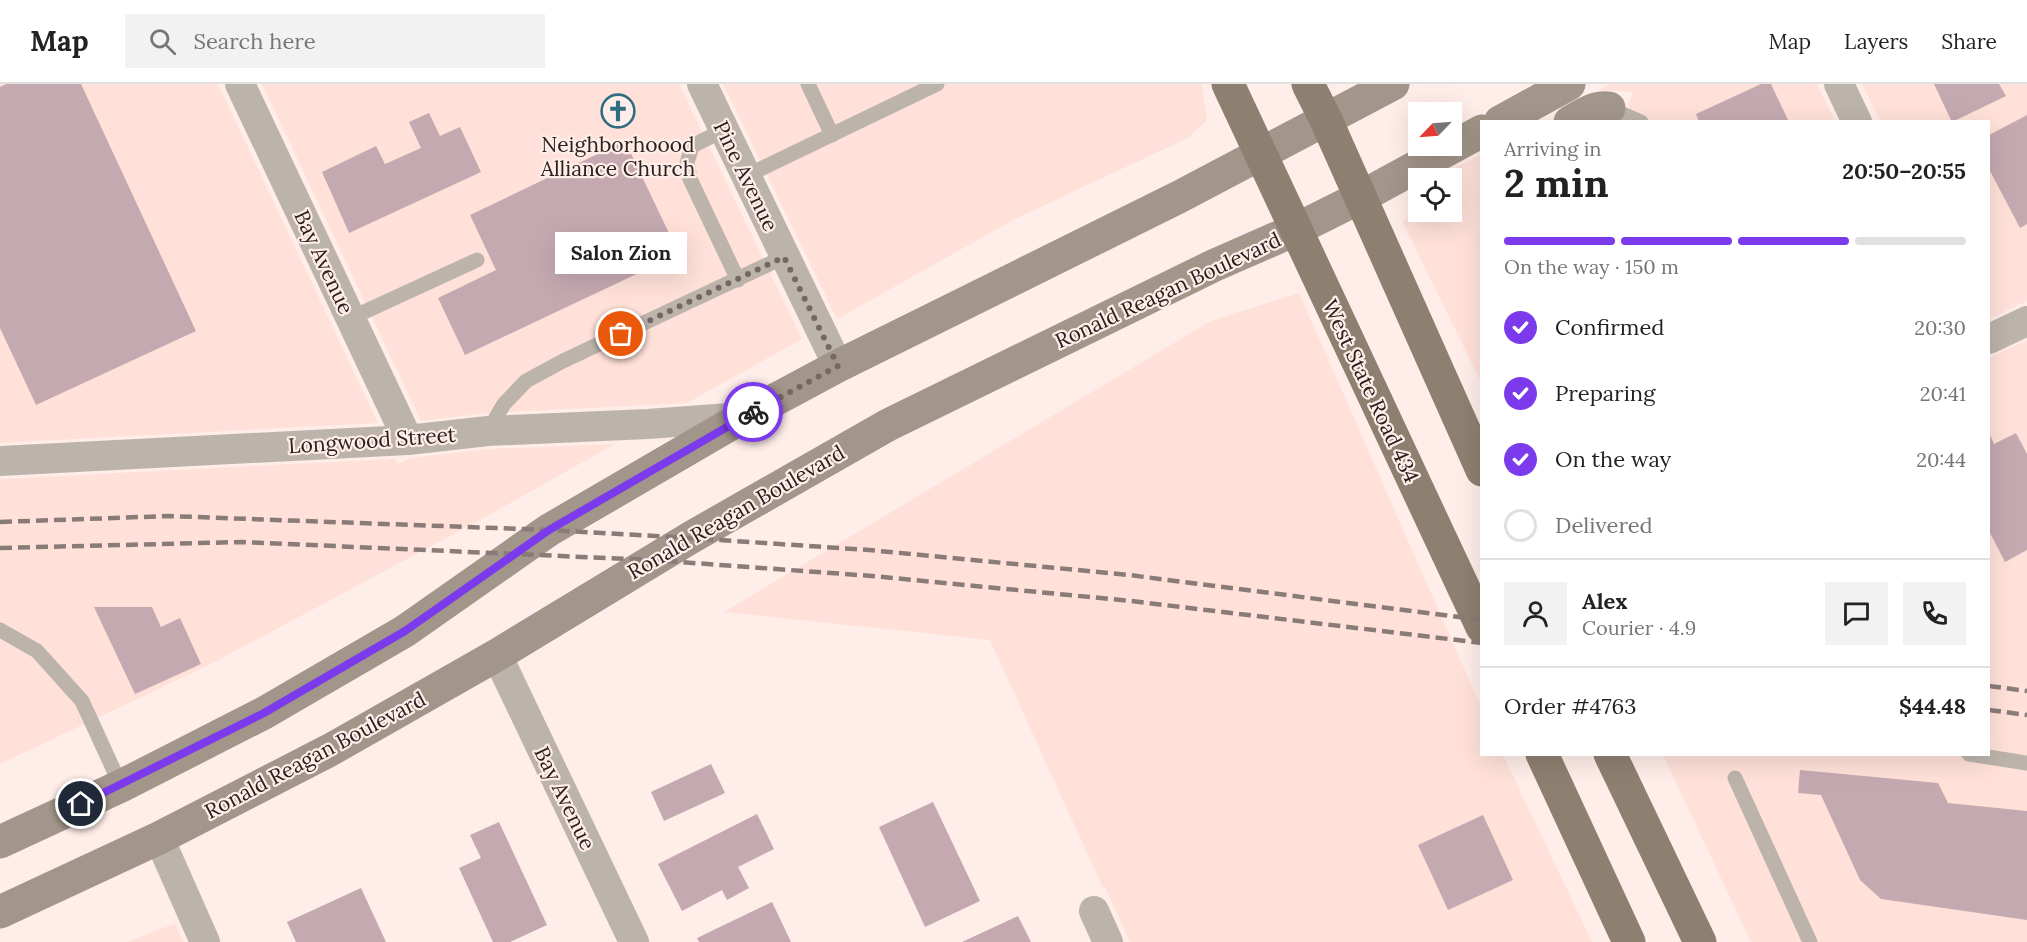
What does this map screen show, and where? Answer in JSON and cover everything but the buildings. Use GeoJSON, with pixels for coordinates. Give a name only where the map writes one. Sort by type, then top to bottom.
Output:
{"type":"FeatureCollection","features":[{"type":"Feature","properties":{"kind":"main road","name":"West State Road 434"},"geometry":{"type":"LineString","coordinates":[[1228,84],[1480,623]]}},
{"type":"Feature","properties":{"kind":"main road"},"geometry":{"type":"LineString","coordinates":[[1308,84],[1480,466]]}},
{"type":"Feature","properties":{"kind":"main road"},"geometry":{"type":"LineString","coordinates":[[0,842],[121,786],[264,713],[405,631],[549,530],[743,417],[838,366],[1169,202],[1393,84]]}},
{"type":"Feature","properties":{"kind":"main road"},"geometry":{"type":"LineString","coordinates":[[1504,120],[1569,84]]}},
{"type":"Feature","properties":{"kind":"main road"},"geometry":{"type":"LineString","coordinates":[[1574,120],[1602,107],[1610,108]]}},
{"type":"Feature","properties":{"kind":"main road","name":"Ronald Reagan Boulevard"},"geometry":{"type":"LineString","coordinates":[[0,912],[159,838],[330,750],[497,655],[661,554],[888,425],[1215,265],[1295,230],[1480,132]]}},
{"type":"Feature","properties":{"kind":"main road"},"geometry":{"type":"LineString","coordinates":[[1543,756],[1629,942]]}},
{"type":"Feature","properties":{"kind":"main road"},"geometry":{"type":"LineString","coordinates":[[1611,756],[1700,942]]}},
{"type":"Feature","properties":{"kind":"street","name":"Bay Avenue"},"geometry":{"type":"LineString","coordinates":[[240,84],[408,440]]}},
{"type":"Feature","properties":{"kind":"street","name":"Pine Avenue"},"geometry":{"type":"LineString","coordinates":[[702,84],[838,366]]}},
{"type":"Feature","properties":{"kind":"street"},"geometry":{"type":"LineString","coordinates":[[1839,84],[1856,120]]}},
{"type":"Feature","properties":{"kind":"street"},"geometry":{"type":"LineString","coordinates":[[1990,339],[2027,321]]}},
{"type":"Feature","properties":{"kind":"street","name":"Longwood Street"},"geometry":{"type":"LineString","coordinates":[[0,461],[408,440],[488,431],[743,417]]}},
{"type":"Feature","properties":{"kind":"street","name":"Bay Avenue"},"geometry":{"type":"LineString","coordinates":[[497,655],[634,942]]}},
{"type":"Feature","properties":{"kind":"street"},"geometry":{"type":"LineString","coordinates":[[159,838],[205,942]]}},
{"type":"Feature","properties":{"kind":"street"},"geometry":{"type":"LineString","coordinates":[[1094,911],[1108,942]]}},
{"type":"Feature","properties":{"kind":"lane"},"geometry":{"type":"LineString","coordinates":[[808,84],[832,135]]}},
{"type":"Feature","properties":{"kind":"lane"},"geometry":{"type":"LineString","coordinates":[[747,176],[937,84]]}},
{"type":"Feature","properties":{"kind":"lane"},"geometry":{"type":"LineString","coordinates":[[1610,108],[1637,120]]}},
{"type":"Feature","properties":{"kind":"lane"},"geometry":{"type":"LineString","coordinates":[[724,130],[692,146],[687,163],[690,180],[738,280]]}},
{"type":"Feature","properties":{"kind":"lane"},"geometry":{"type":"LineString","coordinates":[[488,431],[504,404],[526,381],[563,361],[784,257]]}},
{"type":"Feature","properties":{"kind":"lane"},"geometry":{"type":"LineString","coordinates":[[351,318],[477,261]]}},
{"type":"Feature","properties":{"kind":"lane"},"geometry":{"type":"LineString","coordinates":[[0,630],[37,651],[82,700],[121,786]]}},
{"type":"Feature","properties":{"kind":"lane"},"geometry":{"type":"LineString","coordinates":[[1982,756],[2027,763]]}},
{"type":"Feature","properties":{"kind":"lane"},"geometry":{"type":"LineString","coordinates":[[1735,778],[1810,942]]}},
{"type":"Feature","properties":{"kind":"shaded area"},"geometry":{"type":"Polygon","coordinates":[[[0,84],[218,84],[378,423],[0,443],[0,84]]]}},
{"type":"Feature","properties":{"kind":"shaded area"},"geometry":{"type":"Polygon","coordinates":[[[262,84],[679,84],[802,339],[687,403],[489,413],[421,421],[262,84]]]}},
{"type":"Feature","properties":{"kind":"shaded area"},"geometry":{"type":"Polygon","coordinates":[[[723,84],[1202,84],[1207,120],[1188,138],[1017,218],[837,319],[723,84]]]}},
{"type":"Feature","properties":{"kind":"shaded area"},"geometry":{"type":"Polygon","coordinates":[[[1610,84],[1817,84],[1835,120],[1626,120],[1632,92],[1599,90],[1610,84]]]}},
{"type":"Feature","properties":{"kind":"shaded area"},"geometry":{"type":"Polygon","coordinates":[[[1862,84],[2027,84],[2027,301],[1990,319],[1990,120],[1880,120],[1862,84]]]}},
{"type":"Feature","properties":{"kind":"shaded area"},"geometry":{"type":"Polygon","coordinates":[[[1480,155],[1480,380],[1403,223],[1408,216],[1408,222],[1462,222],[1462,168],[1455,168],[1480,155]]]}},
{"type":"Feature","properties":{"kind":"shaded area"},"geometry":{"type":"Polygon","coordinates":[[[1299,293],[1480,704],[1480,756],[1503,756],[1592,942],[1130,942],[990,640],[724,612],[1211,321],[1299,293]]]}},
{"type":"Feature","properties":{"kind":"shaded area"},"geometry":{"type":"Polygon","coordinates":[[[2027,340],[2027,942],[1751,942],[1663,756],[1990,756],[1990,358],[2027,340]]]}},
{"type":"Feature","properties":{"kind":"shaded area"},"geometry":{"type":"Polygon","coordinates":[[[615,444],[489,515],[209,665],[0,764],[0,479],[389,459],[395,459],[398,464],[411,458],[487,449],[615,444]]]}},
{"type":"Feature","properties":{"kind":"shaded area"},"geometry":{"type":"Polygon","coordinates":[[[175,924],[183,942],[127,942],[155,931],[175,924]]]}},
{"type":"Feature","properties":{"kind":"railway"},"geometry":{"type":"LineString","coordinates":[[0,522],[169,516],[549,530],[690,538],[869,550],[1129,575],[1480,620]]}},
{"type":"Feature","properties":{"kind":"railway"},"geometry":{"type":"LineString","coordinates":[[0,548],[242,542],[652,560],[872,576],[1131,601],[1480,643]]}},
{"type":"Feature","properties":{"kind":"railway"},"geometry":{"type":"LineString","coordinates":[[1990,686],[2027,691]]}},
{"type":"Feature","properties":{"kind":"railway"},"geometry":{"type":"LineString","coordinates":[[1990,710],[2027,715]]}},
{"type":"Feature","properties":{"kind":"way so far"},"geometry":{"type":"LineString","coordinates":[[621,334],[784,257],[838,366],[753,412]]}},
{"type":"Feature","properties":{"kind":"place","name":"Neighborhoood Alliance Church"},"geometry":{"type":"Point","coordinates":[618,111]}},
{"type":"Feature","properties":{"kind":"place","name":"Salon Zion"},"geometry":{"type":"Point","coordinates":[621,334]}},
{"type":"Feature","properties":{"kind":"route"},"geometry":{"type":"LineString","coordinates":[[81,804],[264,713],[405,631],[549,530],[753,412]]}}]}
